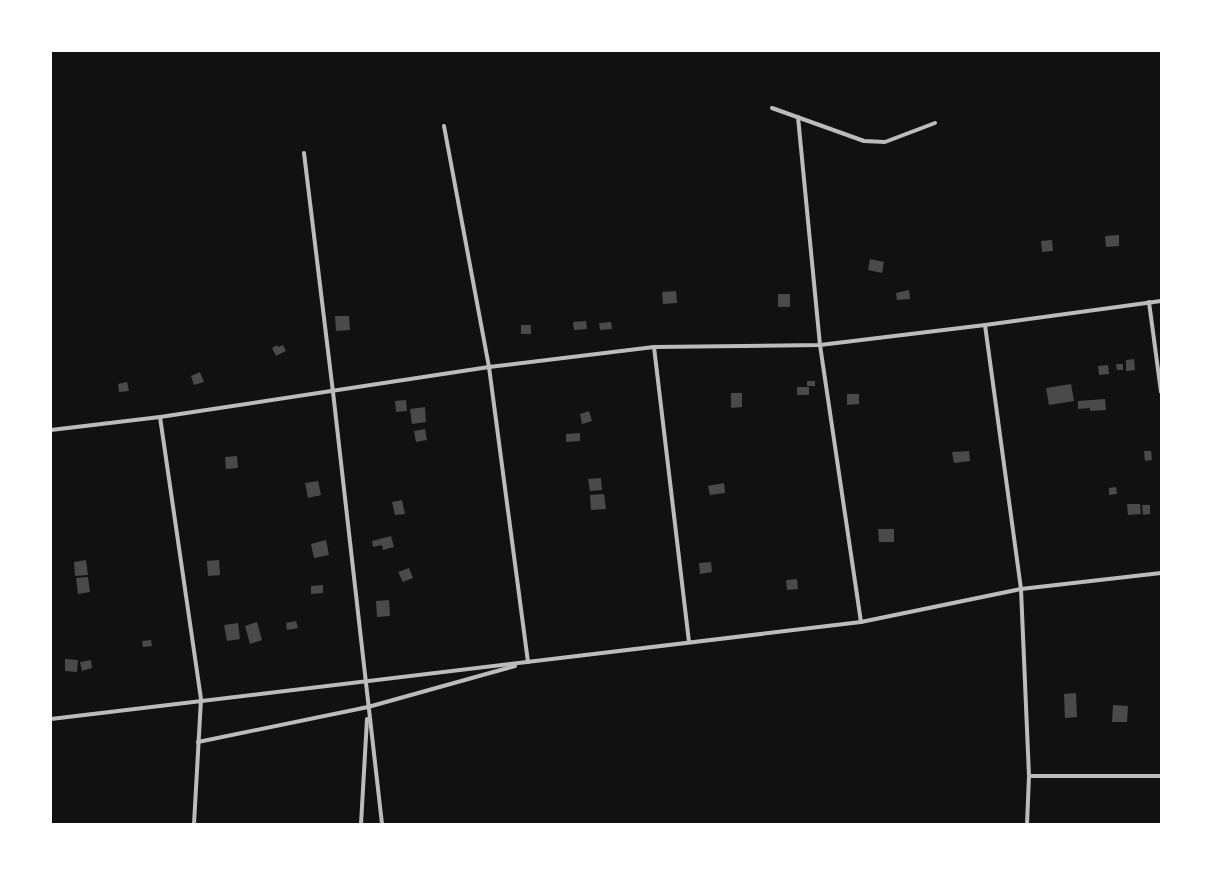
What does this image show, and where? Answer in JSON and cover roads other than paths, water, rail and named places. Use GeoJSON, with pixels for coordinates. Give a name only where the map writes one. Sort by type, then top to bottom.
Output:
{"type":"FeatureCollection","features":[{"type":"Feature","properties":{"kind":"street"},"geometry":{"type":"LineString","coordinates":[[772,108],[864,141],[885,142],[935,123]]}},
{"type":"Feature","properties":{"kind":"street"},"geometry":{"type":"LineString","coordinates":[[798,117],[820,345],[861,622]]}},
{"type":"Feature","properties":{"kind":"street"},"geometry":{"type":"LineString","coordinates":[[444,126],[489,367],[529,662]]}},
{"type":"Feature","properties":{"kind":"street"},"geometry":{"type":"LineString","coordinates":[[304,153],[333,392],[382,824]]}},
{"type":"Feature","properties":{"kind":"street"},"geometry":{"type":"LineString","coordinates":[[51,430],[160,417],[333,392],[489,367],[654,347],[820,345],[985,326],[1161,301]]}},
{"type":"Feature","properties":{"kind":"street"},"geometry":{"type":"LineString","coordinates":[[1149,302],[1161,392]]}},
{"type":"Feature","properties":{"kind":"street"},"geometry":{"type":"LineString","coordinates":[[985,326],[1021,589],[1029,776],[1027,824]]}},
{"type":"Feature","properties":{"kind":"street"},"geometry":{"type":"LineString","coordinates":[[654,347],[689,642]]}},
{"type":"Feature","properties":{"kind":"street"},"geometry":{"type":"LineString","coordinates":[[160,417],[201,699],[194,824]]}},
{"type":"Feature","properties":{"kind":"street"},"geometry":{"type":"LineString","coordinates":[[51,718],[201,699],[529,662],[861,622],[1021,589],[1161,573]]}},
{"type":"Feature","properties":{"kind":"street"},"geometry":{"type":"LineString","coordinates":[[198,742],[368,707],[529,662]]}},
{"type":"Feature","properties":{"kind":"street"},"geometry":{"type":"LineString","coordinates":[[361,824],[368,707]]}},
{"type":"Feature","properties":{"kind":"street"},"geometry":{"type":"LineString","coordinates":[[1029,776],[1161,776]]}}]}
